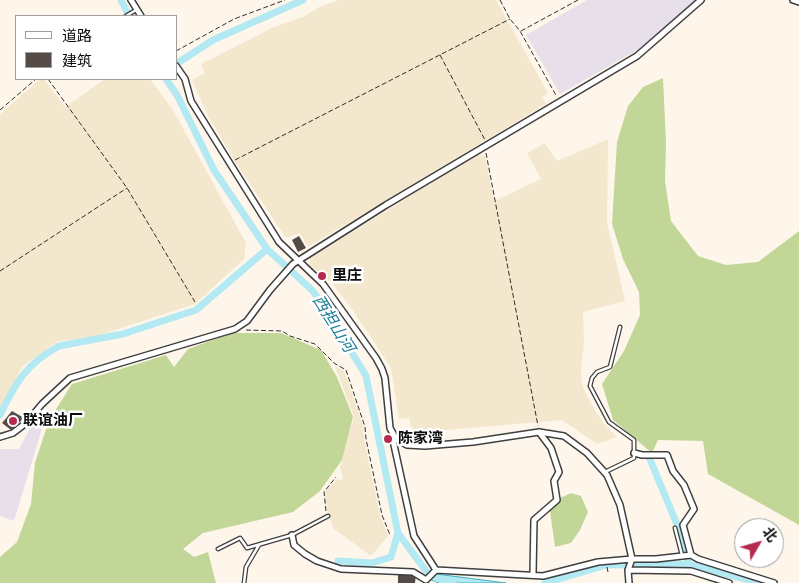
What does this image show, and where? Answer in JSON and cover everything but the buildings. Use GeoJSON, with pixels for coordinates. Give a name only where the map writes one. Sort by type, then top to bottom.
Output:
{"type":"FeatureCollection","features":[{"type":"Feature","properties":{"kind":"street"},"geometry":{"type":"LineString","coordinates":[[131,0],[140,15]]}},
{"type":"Feature","properties":{"kind":"street"},"geometry":{"type":"LineString","coordinates":[[0,437],[13,433],[26,423],[42,404],[70,378],[235,329],[247,321],[286,270],[295,262],[386,205],[637,56],[701,0]]}},
{"type":"Feature","properties":{"kind":"street"},"geometry":{"type":"LineString","coordinates":[[793,0],[799,2]]}},
{"type":"Feature","properties":{"kind":"street"},"geometry":{"type":"LineString","coordinates":[[178,68],[185,79],[191,101],[279,242],[295,262],[323,284],[382,369],[390,428],[414,536],[436,570]]}},
{"type":"Feature","properties":{"kind":"street"},"geometry":{"type":"LineString","coordinates":[[390,428],[396,439],[407,445],[425,446],[473,442],[539,432],[564,436],[587,453],[605,472],[620,505],[632,559],[628,570],[629,583]]}},
{"type":"Feature","properties":{"kind":"street"},"geometry":{"type":"LineString","coordinates":[[533,574],[534,520],[557,500],[554,481],[559,472],[551,448],[539,432]]}},
{"type":"Feature","properties":{"kind":"street"},"geometry":{"type":"LineString","coordinates":[[634,453],[642,455],[667,455],[672,471],[684,484],[694,509],[683,525],[691,555]]}},
{"type":"Feature","properties":{"kind":"street"},"geometry":{"type":"LineString","coordinates":[[292,535],[294,544],[305,554],[317,561],[341,569],[413,572],[426,580],[436,570],[542,576],[598,562],[691,555],[698,559],[774,583]]}},
{"type":"Feature","properties":{"kind":"street"},"geometry":{"type":"LineString","coordinates":[[628,570],[691,571],[729,583]]}},
{"type":"Feature","properties":{"kind":"lane"},"geometry":{"type":"LineString","coordinates":[[128,15],[136,10]]}},
{"type":"Feature","properties":{"kind":"lane"},"geometry":{"type":"LineString","coordinates":[[605,472],[634,458],[634,440],[608,422],[590,386],[592,378],[597,372],[610,367],[620,327]]}},
{"type":"Feature","properties":{"kind":"lane"},"geometry":{"type":"LineString","coordinates":[[218,549],[240,538],[247,548],[292,535],[328,516]]}},
{"type":"Feature","properties":{"kind":"lane"},"geometry":{"type":"LineString","coordinates":[[675,528],[683,556]]}},
{"type":"Feature","properties":{"kind":"lane"},"geometry":{"type":"LineString","coordinates":[[244,583],[246,567],[260,544]]}},
{"type":"Feature","properties":{"kind":"path"},"geometry":{"type":"LineString","coordinates":[[178,50],[234,19],[285,0]]}},
{"type":"Feature","properties":{"kind":"path"},"geometry":{"type":"LineString","coordinates":[[500,0],[510,19],[520,31],[560,102]]}},
{"type":"Feature","properties":{"kind":"path"},"geometry":{"type":"LineString","coordinates":[[520,31],[578,0]]}},
{"type":"Feature","properties":{"kind":"path"},"geometry":{"type":"LineString","coordinates":[[230,162],[510,19]]}},
{"type":"Feature","properties":{"kind":"path"},"geometry":{"type":"LineString","coordinates":[[440,55],[486,145],[539,432]]}},
{"type":"Feature","properties":{"kind":"path"},"geometry":{"type":"LineString","coordinates":[[0,110],[35,80]]}},
{"type":"Feature","properties":{"kind":"path"},"geometry":{"type":"LineString","coordinates":[[49,80],[127,188],[195,302]]}},
{"type":"Feature","properties":{"kind":"path"},"geometry":{"type":"LineString","coordinates":[[0,270],[127,188]]}},
{"type":"Feature","properties":{"kind":"path"},"geometry":{"type":"LineString","coordinates":[[235,329],[282,331],[290,336],[316,344],[334,363],[346,370],[366,427],[366,439],[382,515],[390,535]]}},
{"type":"Feature","properties":{"kind":"path"},"geometry":{"type":"LineString","coordinates":[[328,516],[324,502],[324,492],[336,477]]}},
{"type":"Feature","properties":{"kind":"shaded area"},"geometry":{"type":"Polygon","coordinates":[[[339,0],[496,0],[548,93],[542,97],[546,104],[308,247],[300,233],[286,238],[236,163],[208,116],[192,80],[205,73],[201,64],[274,27],[303,17],[319,7],[339,0]]]}},
{"type":"Feature","properties":{"kind":"shaded area"},"geometry":{"type":"Polygon","coordinates":[[[587,0],[697,0],[641,48],[560,94],[526,35],[587,0]]]}},
{"type":"Feature","properties":{"kind":"shaded area"},"geometry":{"type":"Polygon","coordinates":[[[39,80],[45,80],[65,107],[104,80],[151,80],[173,110],[246,243],[244,259],[195,304],[91,338],[58,341],[22,367],[0,410],[0,114],[39,80]]]}},
{"type":"Feature","properties":{"kind":"shaded area"},"geometry":{"type":"Polygon","coordinates":[[[608,139],[607,222],[625,301],[583,312],[584,342],[581,369],[582,385],[593,407],[605,425],[617,437],[597,444],[562,420],[413,433],[409,418],[399,419],[391,368],[352,309],[331,282],[310,265],[310,258],[476,155],[485,156],[494,201],[541,179],[527,153],[545,143],[557,161],[608,139]]]}},
{"type":"Feature","properties":{"kind":"shaded area"},"geometry":{"type":"Polygon","coordinates":[[[335,366],[344,371],[363,425],[364,439],[380,515],[388,536],[371,556],[333,528],[325,501],[325,492],[336,480],[343,479],[340,467],[354,417],[335,366]]]}},
{"type":"Feature","properties":{"kind":"shaded area"},"geometry":{"type":"Polygon","coordinates":[[[34,421],[43,425],[14,521],[0,516],[0,449],[19,449],[34,421]]]}},
{"type":"Feature","properties":{"kind":"green space"},"geometry":{"type":"Polygon","coordinates":[[[663,78],[666,143],[665,181],[671,221],[698,256],[726,265],[758,262],[799,231],[799,525],[708,474],[703,441],[658,440],[652,453],[613,420],[602,384],[624,351],[640,315],[639,292],[623,259],[612,224],[617,142],[628,106],[643,87],[663,78]]]}},
{"type":"Feature","properties":{"kind":"green space"},"geometry":{"type":"Polygon","coordinates":[[[232,333],[281,333],[321,350],[337,377],[353,417],[342,460],[320,491],[293,512],[203,533],[183,549],[194,557],[208,552],[216,583],[0,583],[0,557],[17,542],[31,504],[35,463],[49,420],[72,384],[166,355],[174,367],[188,349],[232,333]]]}},
{"type":"Feature","properties":{"kind":"green space"},"geometry":{"type":"Polygon","coordinates":[[[571,493],[581,496],[588,512],[580,530],[571,543],[555,547],[550,511],[560,498],[571,493]]]}},
{"type":"Feature","properties":{"kind":"water"},"geometry":{"type":"Polygon","coordinates":[[[436,574],[506,583],[439,583],[429,579],[436,574]]]}},
{"type":"Feature","properties":{"kind":"waterway","name":"西担山河"},"geometry":{"type":"LineString","coordinates":[[121,0],[128,15]]}},
{"type":"Feature","properties":{"kind":"waterway"},"geometry":{"type":"LineString","coordinates":[[178,63],[213,40],[303,0]]}},
{"type":"Feature","properties":{"kind":"waterway","name":"西担山河"},"geometry":{"type":"LineString","coordinates":[[167,80],[177,95],[214,170],[267,249],[312,290],[324,306],[366,376],[398,533],[426,571],[436,578],[453,583]]}},
{"type":"Feature","properties":{"kind":"waterway"},"geometry":{"type":"LineString","coordinates":[[0,415],[23,375],[38,360],[59,346],[123,334],[196,310],[267,249]]}},
{"type":"Feature","properties":{"kind":"waterway"},"geometry":{"type":"LineString","coordinates":[[649,457],[683,539],[688,564]]}},
{"type":"Feature","properties":{"kind":"waterway"},"geometry":{"type":"LineString","coordinates":[[338,561],[372,563],[391,557],[398,533]]}},
{"type":"Feature","properties":{"kind":"waterway","name":"西担山河"},"geometry":{"type":"LineString","coordinates":[[545,583],[606,565],[688,564],[760,583]]}},
{"type":"Feature","properties":{"kind":"place","name":"里庄"},"geometry":{"type":"Point","coordinates":[322,276]}},
{"type":"Feature","properties":{"kind":"place","name":"联谊油厂"},"geometry":{"type":"Point","coordinates":[13,421]}},
{"type":"Feature","properties":{"kind":"place","name":"陈家湾"},"geometry":{"type":"Point","coordinates":[388,439]}}]}
